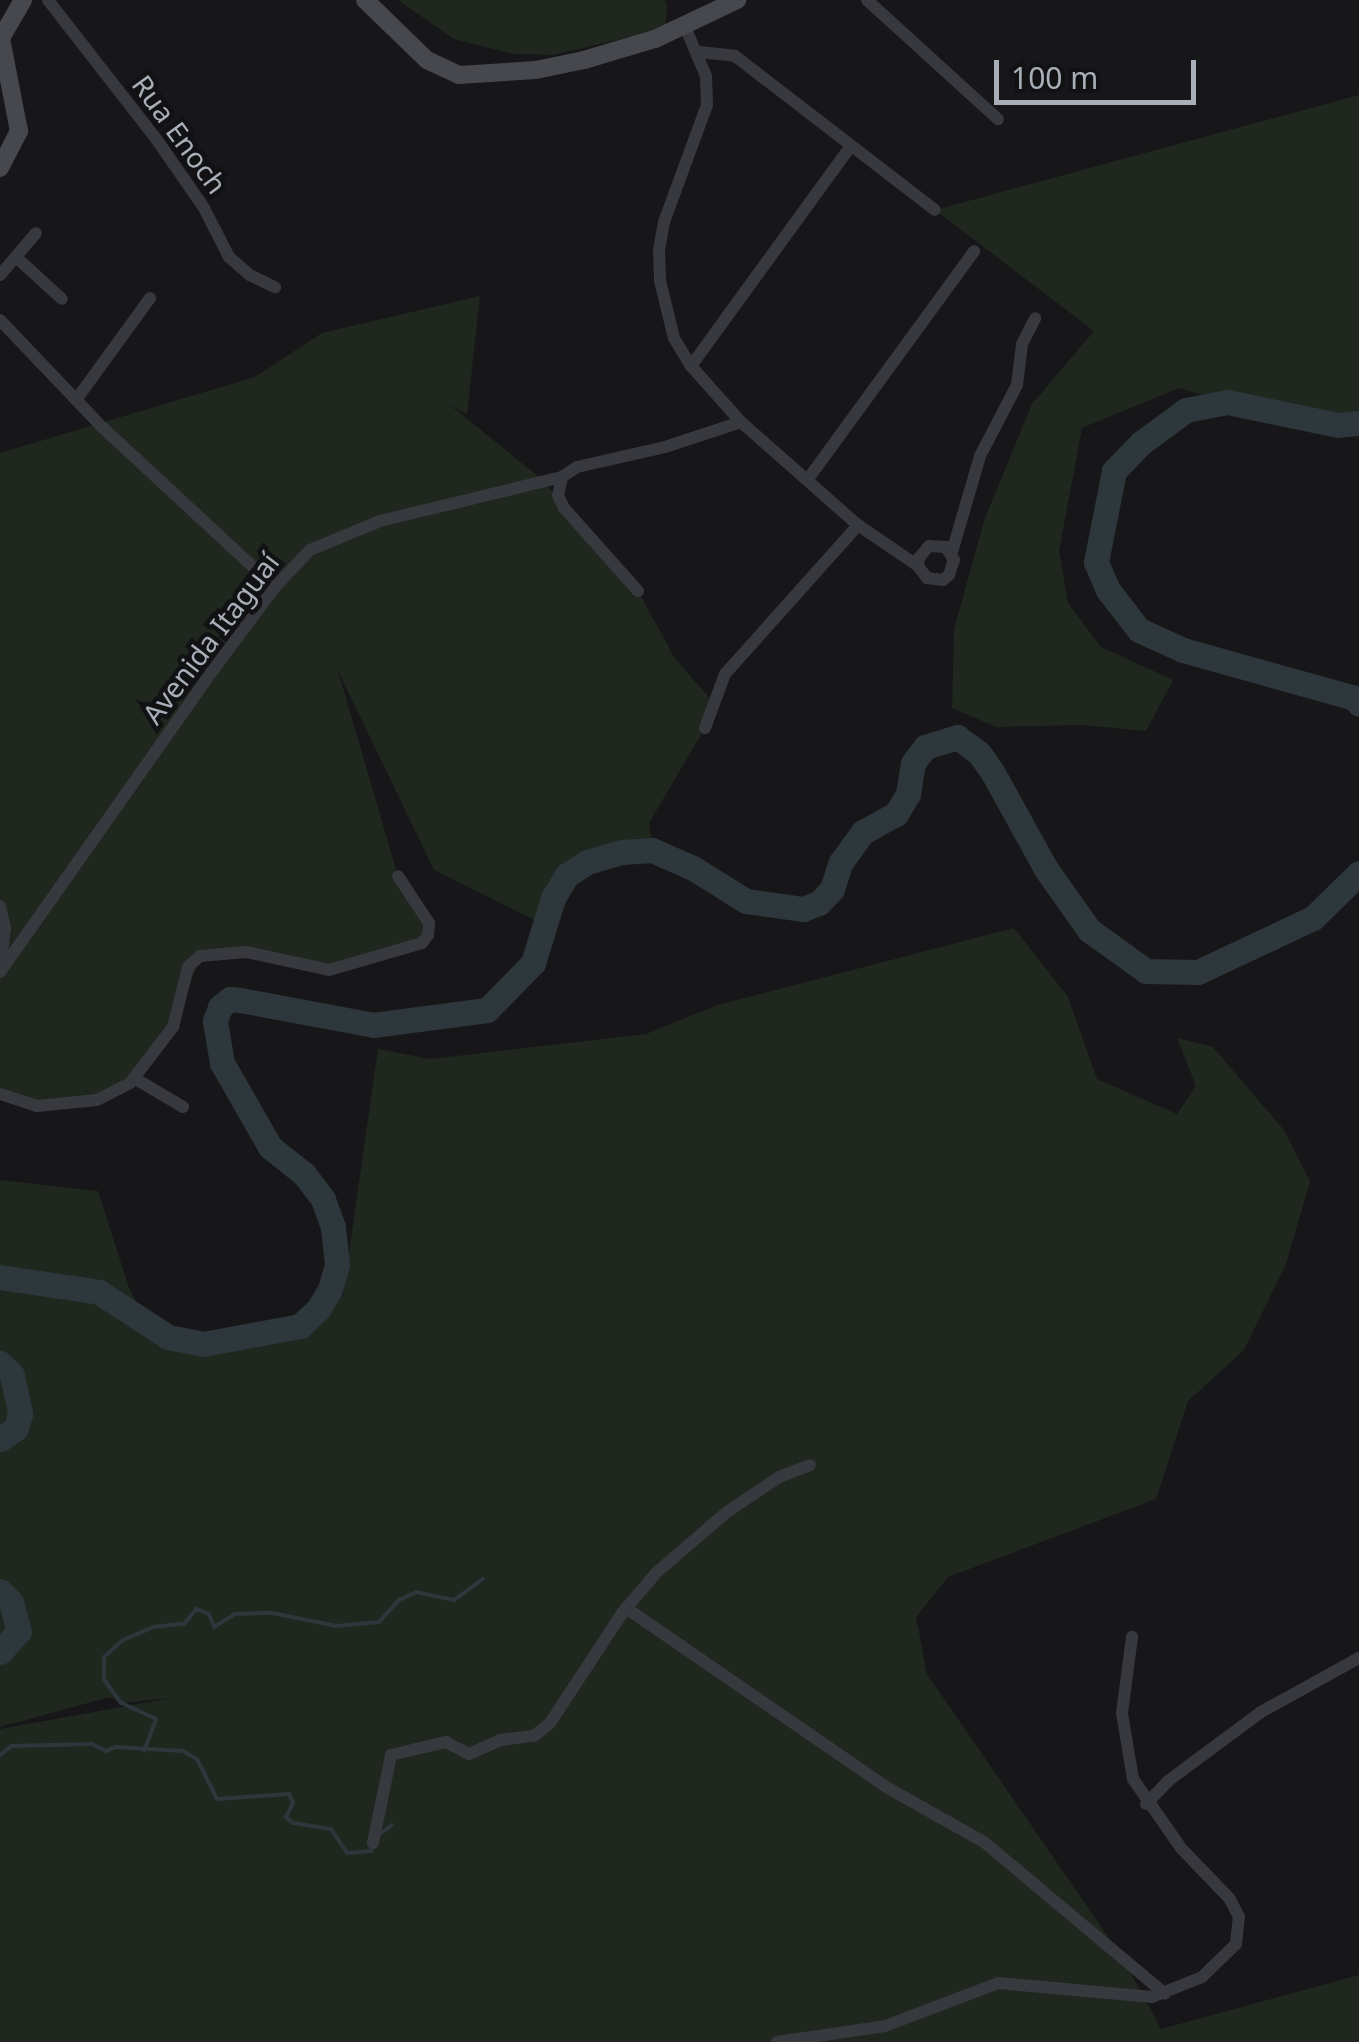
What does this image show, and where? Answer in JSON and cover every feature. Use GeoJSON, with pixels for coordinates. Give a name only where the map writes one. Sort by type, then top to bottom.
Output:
{"type":"FeatureCollection","features":[{"type":"Feature","properties":{"kind":"street"},"geometry":{"type":"LineString","coordinates":[[0,168],[19,132],[1,38],[23,0]]}},
{"type":"Feature","properties":{"kind":"street","name":"Rua Enoch"},"geometry":{"type":"LineString","coordinates":[[48,0],[157,140],[204,208],[229,257],[250,276],[275,287]]}},
{"type":"Feature","properties":{"kind":"street"},"geometry":{"type":"LineString","coordinates":[[365,0],[427,60],[459,75],[504,73],[584,60],[685,27],[737,0]]}},
{"type":"Feature","properties":{"kind":"street"},"geometry":{"type":"LineString","coordinates":[[867,0],[998,119]]}},
{"type":"Feature","properties":{"kind":"street"},"geometry":{"type":"LineString","coordinates":[[685,27],[699,52],[706,76],[707,105],[664,222],[660,249],[666,317],[691,366],[741,422],[858,525],[918,566],[927,578],[942,580],[954,568],[952,552],[980,456],[1017,384],[1022,344],[1035,318]]}},
{"type":"Feature","properties":{"kind":"street"},"geometry":{"type":"LineString","coordinates":[[699,52],[735,56],[936,210]]}},
{"type":"Feature","properties":{"kind":"street"},"geometry":{"type":"LineString","coordinates":[[691,366],[850,147]]}},
{"type":"Feature","properties":{"kind":"street"},"geometry":{"type":"LineString","coordinates":[[0,275],[36,233]]}},
{"type":"Feature","properties":{"kind":"street"},"geometry":{"type":"LineString","coordinates":[[808,479],[974,251]]}},
{"type":"Feature","properties":{"kind":"street"},"geometry":{"type":"LineString","coordinates":[[16,257],[62,298]]}},
{"type":"Feature","properties":{"kind":"street"},"geometry":{"type":"LineString","coordinates":[[76,400],[150,298]]}},
{"type":"Feature","properties":{"kind":"street"},"geometry":{"type":"LineString","coordinates":[[0,320],[76,400],[275,588]]}},
{"type":"Feature","properties":{"kind":"street","name":"Avenida Itaguaí"},"geometry":{"type":"LineString","coordinates":[[0,969],[275,588],[310,550],[380,521],[562,477],[577,467],[665,447],[741,422]]}},
{"type":"Feature","properties":{"kind":"street"},"geometry":{"type":"LineString","coordinates":[[562,477],[558,495],[564,508],[638,590]]}},
{"type":"Feature","properties":{"kind":"street"},"geometry":{"type":"LineString","coordinates":[[705,728],[725,674],[858,525]]}},
{"type":"Feature","properties":{"kind":"street"},"geometry":{"type":"LineString","coordinates":[[918,566],[918,558],[929,546],[946,546],[952,552]]}},
{"type":"Feature","properties":{"kind":"street"},"geometry":{"type":"LineString","coordinates":[[0,1094],[38,1106],[97,1100],[112,1094],[134,1078],[173,1026],[188,966],[200,956],[246,952],[328,970],[422,943],[428,935],[429,923],[398,876]]}},
{"type":"Feature","properties":{"kind":"street"},"geometry":{"type":"LineString","coordinates":[[0,906],[5,928],[0,969]]}},
{"type":"Feature","properties":{"kind":"street"},"geometry":{"type":"LineString","coordinates":[[134,1078],[183,1108]]}},
{"type":"Feature","properties":{"kind":"street"},"geometry":{"type":"LineString","coordinates":[[374,1842],[391,1756],[446,1742],[469,1754],[500,1740],[534,1736],[550,1724],[626,1608],[656,1573],[727,1512],[780,1477],[810,1465]]}},
{"type":"Feature","properties":{"kind":"street"},"geometry":{"type":"LineString","coordinates":[[626,1608],[888,1788],[984,1842],[1165,1994]]}},
{"type":"Feature","properties":{"kind":"street"},"geometry":{"type":"LineString","coordinates":[[777,2042],[885,2026],[998,1982],[1131,1998],[1165,1994],[1202,1978],[1236,1944],[1239,1917],[1230,1899],[1146,1804],[1129,1763],[1122,1712],[1132,1637]]}},
{"type":"Feature","properties":{"kind":"street"},"geometry":{"type":"LineString","coordinates":[[1146,1804],[1168,1781],[1261,1712],[1359,1658]]}},
{"type":"Feature","properties":{"kind":"shaded area"},"geometry":{"type":"Polygon","coordinates":[[[398,0],[665,0],[667,6],[665,24],[650,32],[553,55],[514,54],[454,39],[398,0]]]}},
{"type":"Feature","properties":{"kind":"shaded area"},"geometry":{"type":"Polygon","coordinates":[[[1359,95],[1359,416],[1227,402],[1179,388],[1082,428],[1059,551],[1068,603],[1101,647],[1173,680],[1146,731],[1082,725],[996,727],[952,708],[954,629],[985,518],[1032,404],[1094,331],[935,210],[1359,95]]]}},
{"type":"Feature","properties":{"kind":"shaded area"},"geometry":{"type":"Polygon","coordinates":[[[480,296],[467,414],[450,405],[539,477],[638,591],[674,657],[712,701],[705,728],[649,823],[652,844],[586,858],[567,875],[555,930],[434,870],[338,671],[398,876],[423,911],[422,943],[329,970],[246,952],[201,956],[173,1027],[112,1094],[37,1106],[0,1094],[0,453],[255,377],[322,333],[480,296]]]}},
{"type":"Feature","properties":{"kind":"shaded area"},"geometry":{"type":"Polygon","coordinates":[[[1014,928],[1068,997],[1097,1079],[1177,1114],[1196,1086],[1177,1038],[1213,1047],[1284,1130],[1310,1181],[1286,1264],[1244,1350],[1188,1401],[1156,1499],[948,1577],[916,1617],[927,1674],[1122,1957],[1161,2029],[1359,1975],[1359,2042],[0,2042],[0,1729],[171,1698],[121,1703],[110,1697],[0,1727],[0,1180],[98,1191],[129,1288],[146,1319],[204,1343],[314,1321],[343,1295],[378,1049],[430,1059],[646,1034],[718,1005],[1014,928]]]}},
{"type":"Feature","properties":{"kind":"waterway"},"geometry":{"type":"LineString","coordinates":[[1359,423],[1338,425],[1227,402],[1186,410],[1141,443],[1114,471],[1096,562],[1108,590],[1139,630],[1183,650],[1355,698],[1359,704]]}},
{"type":"Feature","properties":{"kind":"waterway"},"geometry":{"type":"LineString","coordinates":[[0,1277],[99,1292],[168,1337],[203,1344],[300,1326],[319,1308],[330,1289],[337,1265],[333,1227],[323,1199],[304,1174],[270,1147],[222,1063],[215,1021],[220,1007],[230,999],[240,1000],[373,1025],[487,1010],[533,963],[553,898],[567,875],[587,862],[622,852],[652,850],[693,868],[746,901],[803,909],[819,903],[832,889],[841,862],[863,832],[896,814],[908,794],[913,763],[925,747],[957,737],[979,753],[993,773],[1046,869],[1089,930],[1146,971],[1198,972],[1313,918],[1359,873]]}},
{"type":"Feature","properties":{"kind":"waterway"},"geometry":{"type":"LineString","coordinates":[[0,1363],[12,1375],[20,1414],[16,1428],[0,1439]]}},
{"type":"Feature","properties":{"kind":"waterway"},"geometry":{"type":"LineString","coordinates":[[144,1751],[156,1719],[121,1703],[104,1680],[104,1657],[123,1640],[153,1627],[184,1624],[196,1609],[209,1614],[214,1627],[235,1614],[272,1613],[337,1626],[379,1622],[399,1600],[416,1592],[454,1600],[483,1579]]}},
{"type":"Feature","properties":{"kind":"waterway"},"geometry":{"type":"LineString","coordinates":[[0,1591],[11,1602],[19,1631],[0,1652]]}},
{"type":"Feature","properties":{"kind":"waterway"},"geometry":{"type":"LineString","coordinates":[[0,1755],[11,1746],[92,1744],[106,1751],[116,1747],[183,1751],[197,1759],[217,1799],[289,1794],[293,1803],[286,1817],[293,1823],[331,1829],[347,1853],[371,1851],[373,1845]]}},
{"type":"Feature","properties":{"kind":"waterway"},"geometry":{"type":"LineString","coordinates":[[380,1834],[392,1825]]}}]}
